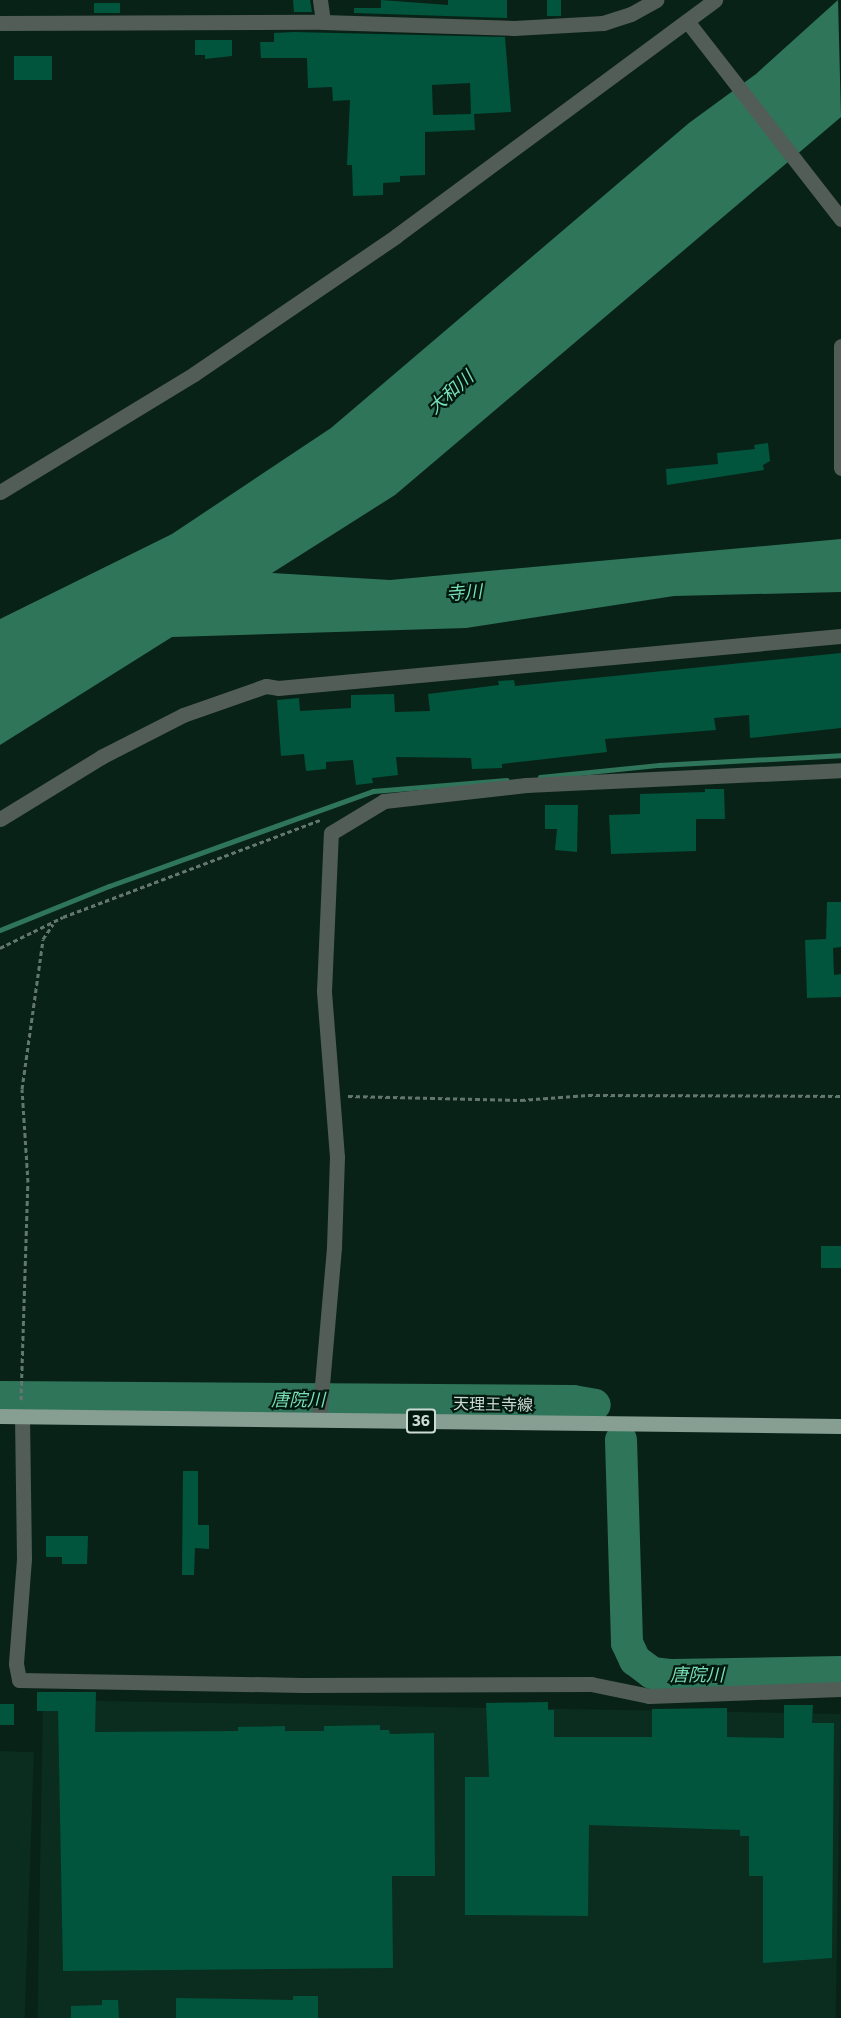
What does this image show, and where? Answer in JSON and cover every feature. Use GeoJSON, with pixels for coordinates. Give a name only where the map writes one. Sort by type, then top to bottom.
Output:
{"type":"FeatureCollection","features":[{"type":"Feature","properties":{"kind":"main road","name":"天理王寺線"},"geometry":{"type":"LineString","coordinates":[[0,1416],[841,1426]]}},
{"type":"Feature","properties":{"kind":"street"},"geometry":{"type":"LineString","coordinates":[[320,0],[323,22]]}},
{"type":"Feature","properties":{"kind":"street"},"geometry":{"type":"LineString","coordinates":[[0,23],[323,22],[514,28],[603,23],[631,14],[656,0]]}},
{"type":"Feature","properties":{"kind":"street"},"geometry":{"type":"LineString","coordinates":[[0,492],[194,374],[396,236],[690,26],[715,0]]}},
{"type":"Feature","properties":{"kind":"street"},"geometry":{"type":"LineString","coordinates":[[690,26],[841,219]]}},
{"type":"Feature","properties":{"kind":"street"},"geometry":{"type":"LineString","coordinates":[[841,346],[841,468]]}},
{"type":"Feature","properties":{"kind":"street"},"geometry":{"type":"LineString","coordinates":[[0,819],[102,757],[183,716],[266,686],[278,688],[841,636]]}},
{"type":"Feature","properties":{"kind":"street"},"geometry":{"type":"LineString","coordinates":[[319,1419],[334,1235],[337,1157],[324,991],[331,833],[384,801],[550,784],[841,770]]}},
{"type":"Feature","properties":{"kind":"street"},"geometry":{"type":"LineString","coordinates":[[22,1416],[24,1558],[16,1664],[19,1680],[302,1685],[591,1684],[649,1696],[841,1689]]}},
{"type":"Feature","properties":{"kind":"path"},"geometry":{"type":"LineString","coordinates":[[0,948],[53,924],[326,818]]}},
{"type":"Feature","properties":{"kind":"path"},"geometry":{"type":"LineString","coordinates":[[22,1416],[28,1205],[22,1089],[43,939],[53,924]]}},
{"type":"Feature","properties":{"kind":"path"},"geometry":{"type":"LineString","coordinates":[[332,1099],[841,1096]]}},
{"type":"Feature","properties":{"kind":"shaded area"},"geometry":{"type":"Polygon","coordinates":[[[43,1700],[841,1714],[836,2018],[37,2018],[43,1700]]]}},
{"type":"Feature","properties":{"kind":"shaded area"},"geometry":{"type":"Polygon","coordinates":[[[0,1751],[34,1752],[25,2018],[0,2018],[0,1751]]]}},
{"type":"Feature","properties":{"kind":"water"},"geometry":{"type":"Polygon","coordinates":[[[838,0],[841,117],[395,495],[272,573],[390,580],[841,539],[841,592],[674,596],[466,628],[172,637],[0,745],[0,619],[172,534],[331,428],[689,123],[756,74],[838,0]]]}},
{"type":"Feature","properties":{"kind":"building"},"geometry":{"type":"Polygon","coordinates":[[[293,0],[310,0],[312,12],[294,12],[293,0]]]}},
{"type":"Feature","properties":{"kind":"building"},"geometry":{"type":"Polygon","coordinates":[[[381,0],[448,5],[448,0],[507,0],[507,18],[354,13],[354,8],[381,8],[381,0]]]}},
{"type":"Feature","properties":{"kind":"building"},"geometry":{"type":"Polygon","coordinates":[[[547,0],[561,0],[561,16],[547,16],[547,0]]]}},
{"type":"Feature","properties":{"kind":"building"},"geometry":{"type":"Polygon","coordinates":[[[94,3],[120,3],[120,13],[94,13],[94,3]]]}},
{"type":"Feature","properties":{"kind":"building"},"geometry":{"type":"Polygon","coordinates":[[[274,33],[505,37],[511,112],[474,114],[475,130],[425,132],[425,175],[400,176],[400,182],[383,183],[383,195],[353,196],[352,165],[347,165],[350,100],[333,101],[332,87],[308,88],[307,58],[261,58],[260,42],[274,42],[274,33]],[[470,83],[432,85],[433,115],[471,114],[470,83]]]}},
{"type":"Feature","properties":{"kind":"building"},"geometry":{"type":"Polygon","coordinates":[[[195,40],[232,40],[232,56],[205,59],[205,55],[195,55],[195,40]]]}},
{"type":"Feature","properties":{"kind":"building"},"geometry":{"type":"Polygon","coordinates":[[[14,56],[52,56],[52,80],[14,80],[14,56]]]}},
{"type":"Feature","properties":{"kind":"building"},"geometry":{"type":"Polygon","coordinates":[[[768,443],[770,461],[763,465],[764,470],[667,485],[666,469],[718,464],[717,453],[755,449],[754,445],[768,443]]]}},
{"type":"Feature","properties":{"kind":"building"},"geometry":{"type":"Polygon","coordinates":[[[841,653],[841,728],[750,738],[749,715],[714,718],[716,730],[605,739],[607,752],[502,764],[502,768],[472,769],[471,758],[396,757],[398,775],[372,778],[373,783],[356,785],[353,760],[326,762],[326,769],[306,771],[304,754],[281,756],[277,700],[299,698],[300,711],[351,708],[351,695],[394,694],[395,712],[430,711],[428,694],[499,685],[498,681],[514,680],[515,686],[841,653]]]}},
{"type":"Feature","properties":{"kind":"building"},"geometry":{"type":"Polygon","coordinates":[[[705,789],[724,789],[725,819],[696,819],[696,851],[611,854],[609,815],[640,814],[640,794],[705,792],[705,789]]]}},
{"type":"Feature","properties":{"kind":"building"},"geometry":{"type":"Polygon","coordinates":[[[545,805],[578,805],[577,852],[555,850],[557,829],[545,829],[545,805]]]}},
{"type":"Feature","properties":{"kind":"building"},"geometry":{"type":"Polygon","coordinates":[[[827,902],[841,902],[841,947],[833,948],[834,975],[841,974],[841,997],[807,998],[805,940],[826,939],[827,902]]]}},
{"type":"Feature","properties":{"kind":"building"},"geometry":{"type":"Polygon","coordinates":[[[821,1246],[841,1246],[841,1268],[821,1268],[821,1246]]]}},
{"type":"Feature","properties":{"kind":"building"},"geometry":{"type":"Polygon","coordinates":[[[183,1471],[198,1471],[198,1525],[209,1525],[209,1549],[195,1548],[194,1575],[182,1575],[183,1471]]]}},
{"type":"Feature","properties":{"kind":"building"},"geometry":{"type":"Polygon","coordinates":[[[46,1536],[88,1536],[87,1564],[62,1564],[62,1557],[46,1557],[46,1536]]]}},
{"type":"Feature","properties":{"kind":"building"},"geometry":{"type":"Polygon","coordinates":[[[37,1692],[96,1692],[95,1732],[238,1731],[238,1727],[285,1726],[285,1731],[324,1731],[324,1726],[380,1725],[380,1730],[389,1730],[390,1734],[434,1733],[435,1876],[392,1876],[393,1968],[63,1971],[58,1711],[37,1711],[37,1692]]]}},
{"type":"Feature","properties":{"kind":"building"},"geometry":{"type":"Polygon","coordinates":[[[548,1702],[548,1710],[554,1710],[554,1737],[652,1737],[652,1709],[727,1708],[727,1737],[784,1738],[784,1705],[813,1705],[812,1723],[834,1723],[832,1958],[763,1963],[763,1876],[749,1876],[749,1836],[740,1836],[740,1830],[589,1825],[588,1916],[465,1915],[465,1777],[489,1777],[486,1703],[548,1702]]]}},
{"type":"Feature","properties":{"kind":"building"},"geometry":{"type":"Polygon","coordinates":[[[0,1704],[14,1704],[14,1725],[0,1725],[0,1704]]]}},
{"type":"Feature","properties":{"kind":"building"},"geometry":{"type":"Polygon","coordinates":[[[293,1996],[318,1996],[318,2018],[176,2018],[176,1998],[293,2000],[293,1996]]]}},
{"type":"Feature","properties":{"kind":"building"},"geometry":{"type":"Polygon","coordinates":[[[102,2000],[118,2000],[119,2018],[71,2018],[71,2006],[102,2005],[102,2000]]]}},
{"type":"Feature","properties":{"kind":"waterway"},"geometry":{"type":"LineString","coordinates":[[540,777],[659,765],[841,755]]}},
{"type":"Feature","properties":{"kind":"waterway"},"geometry":{"type":"LineString","coordinates":[[0,930],[109,886],[373,791],[507,780]]}},
{"type":"Feature","properties":{"kind":"waterway","name":"唐院川"},"geometry":{"type":"LineString","coordinates":[[0,1397],[573,1401],[595,1405]]}},
{"type":"Feature","properties":{"kind":"waterway","name":"唐院川"},"geometry":{"type":"LineString","coordinates":[[621,1440],[627,1643],[635,1660],[652,1673],[672,1675],[841,1672]]}},
{"type":"Feature","properties":{"kind":"water label","name":"大和川"},"geometry":{"type":"Point","coordinates":[450,392]}},
{"type":"Feature","properties":{"kind":"water label","name":"寺川"},"geometry":{"type":"Point","coordinates":[464,592]}}]}
